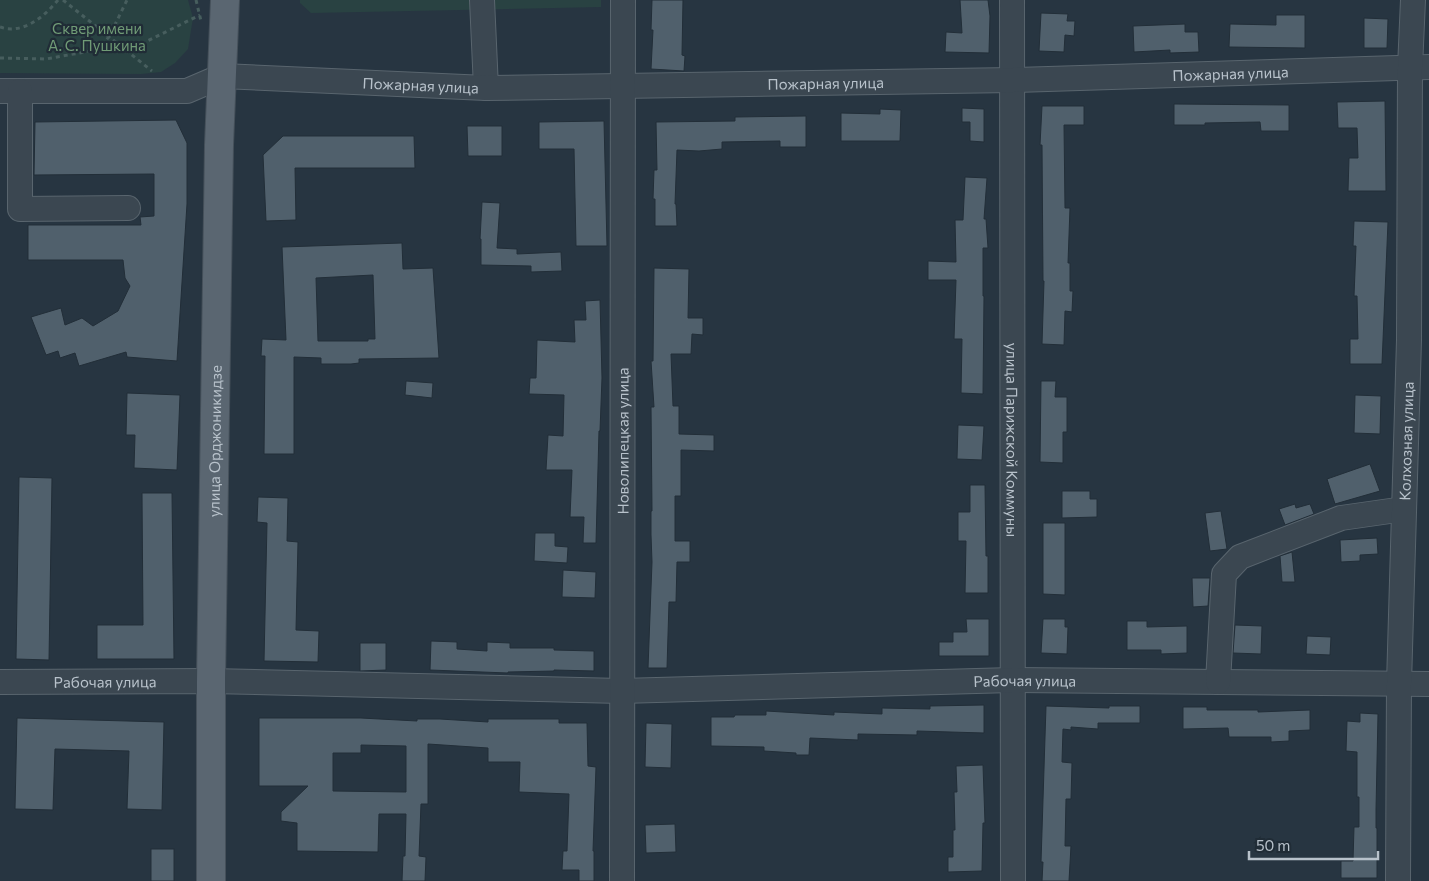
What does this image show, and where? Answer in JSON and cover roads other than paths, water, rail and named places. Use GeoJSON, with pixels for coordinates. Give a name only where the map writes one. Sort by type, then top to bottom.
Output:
{"type":"FeatureCollection","features":[{"type":"Feature","properties":{"kind":"main road","name":"улица Орджоникидзе"},"geometry":{"type":"LineString","coordinates":[[211,881],[211,681],[218,145],[225,0]]}},
{"type":"Feature","properties":{"kind":"street"},"geometry":{"type":"LineString","coordinates":[[482,0],[486,88]]}},
{"type":"Feature","properties":{"kind":"street","name":"Новолипецкая улица"},"geometry":{"type":"LineString","coordinates":[[622,881],[623,0]]}},
{"type":"Feature","properties":{"kind":"street","name":"улица Парижской Коммуны"},"geometry":{"type":"LineString","coordinates":[[1012,0],[1013,881]]}},
{"type":"Feature","properties":{"kind":"street","name":"Колхозная улица"},"geometry":{"type":"LineString","coordinates":[[1398,881],[1399,684],[1404,509],[1419,341],[1419,67],[1412,0]]}},
{"type":"Feature","properties":{"kind":"street","name":"Пожарная улица"},"geometry":{"type":"LineString","coordinates":[[222,76],[486,88],[1013,80],[1419,67]]}},
{"type":"Feature","properties":{"kind":"street"},"geometry":{"type":"LineString","coordinates":[[128,208],[20,209],[10,91],[187,91],[222,76]]}},
{"type":"Feature","properties":{"kind":"street"},"geometry":{"type":"LineString","coordinates":[[1218,682],[1224,574],[1240,557],[1341,518],[1404,509]]}},
{"type":"Feature","properties":{"kind":"street","name":"Рабочая улица"},"geometry":{"type":"LineString","coordinates":[[0,682],[211,681],[621,691],[1012,680],[1429,684]]}},
{"type":"Feature","properties":{"kind":"park label","name":"Сквер имени А. С. Пушкина"},"geometry":{"type":"Point","coordinates":[97,36]}}]}
